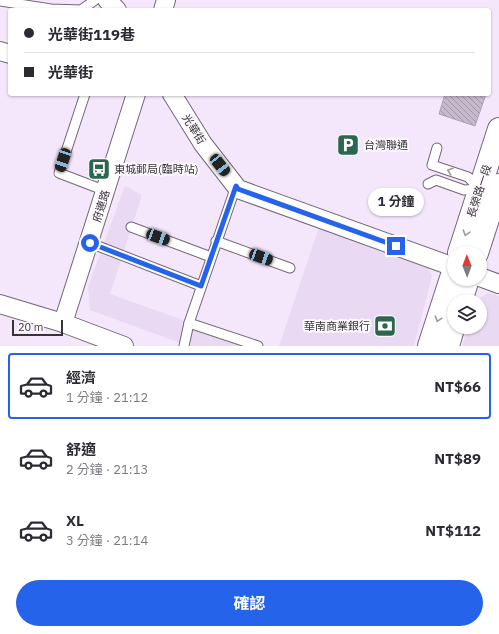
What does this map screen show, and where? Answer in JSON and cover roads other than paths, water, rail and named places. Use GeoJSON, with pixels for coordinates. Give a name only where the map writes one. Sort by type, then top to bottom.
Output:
{"type":"FeatureCollection","features":[{"type":"Feature","properties":{"kind":"street"},"geometry":{"type":"LineString","coordinates":[[107,0],[115,8]]}},
{"type":"Feature","properties":{"kind":"street","name":"府連路"},"geometry":{"type":"LineString","coordinates":[[63,324],[90,243],[135,96]]}},
{"type":"Feature","properties":{"kind":"street","name":"光華街"},"geometry":{"type":"LineString","coordinates":[[173,96],[203,144],[238,189],[447,265]]}},
{"type":"Feature","properties":{"kind":"street","name":"長榮路一段"},"geometry":{"type":"LineString","coordinates":[[477,246],[490,187],[499,129]]}},
{"type":"Feature","properties":{"kind":"street","name":"長榮路一段"},"geometry":{"type":"LineString","coordinates":[[462,246],[490,187]]}},
{"type":"Feature","properties":{"kind":"street"},"geometry":{"type":"LineString","coordinates":[[487,280],[499,284]]}},
{"type":"Feature","properties":{"kind":"street"},"geometry":{"type":"LineString","coordinates":[[429,346],[448,286]]}},
{"type":"Feature","properties":{"kind":"street"},"geometry":{"type":"LineString","coordinates":[[0,304],[63,324],[124,346]]}},
{"type":"Feature","properties":{"kind":"street"},"geometry":{"type":"LineString","coordinates":[[448,346],[451,334]]}},
{"type":"Feature","properties":{"kind":"lane"},"geometry":{"type":"LineString","coordinates":[[84,8],[95,0]]}},
{"type":"Feature","properties":{"kind":"lane"},"geometry":{"type":"LineString","coordinates":[[0,1],[51,8]]}},
{"type":"Feature","properties":{"kind":"lane"},"geometry":{"type":"LineString","coordinates":[[84,96],[59,173],[106,191]]}},
{"type":"Feature","properties":{"kind":"lane"},"geometry":{"type":"LineString","coordinates":[[437,148],[432,165],[468,177],[490,187]]}},
{"type":"Feature","properties":{"kind":"lane"},"geometry":{"type":"LineString","coordinates":[[428,184],[436,180],[464,190],[490,187]]}},
{"type":"Feature","properties":{"kind":"lane"},"geometry":{"type":"LineString","coordinates":[[184,346],[189,323],[201,286],[236,186]]}},
{"type":"Feature","properties":{"kind":"lane"},"geometry":{"type":"LineString","coordinates":[[131,227],[211,256]]}},
{"type":"Feature","properties":{"kind":"lane"},"geometry":{"type":"LineString","coordinates":[[216,241],[290,268]]}},
{"type":"Feature","properties":{"kind":"lane"},"geometry":{"type":"LineString","coordinates":[[90,243],[201,286]]}},
{"type":"Feature","properties":{"kind":"lane"},"geometry":{"type":"LineString","coordinates":[[189,323],[258,346]]}},
{"type":"Feature","properties":{"kind":"place","name":"台灣聯通"},"geometry":{"type":"Point","coordinates":[348,145]}},
{"type":"Feature","properties":{"kind":"place","name":"東城郵局(臨時站)"},"geometry":{"type":"Point","coordinates":[99,169]}},
{"type":"Feature","properties":{"kind":"place","name":"華南商業銀行"},"geometry":{"type":"Point","coordinates":[385,326]}}]}
